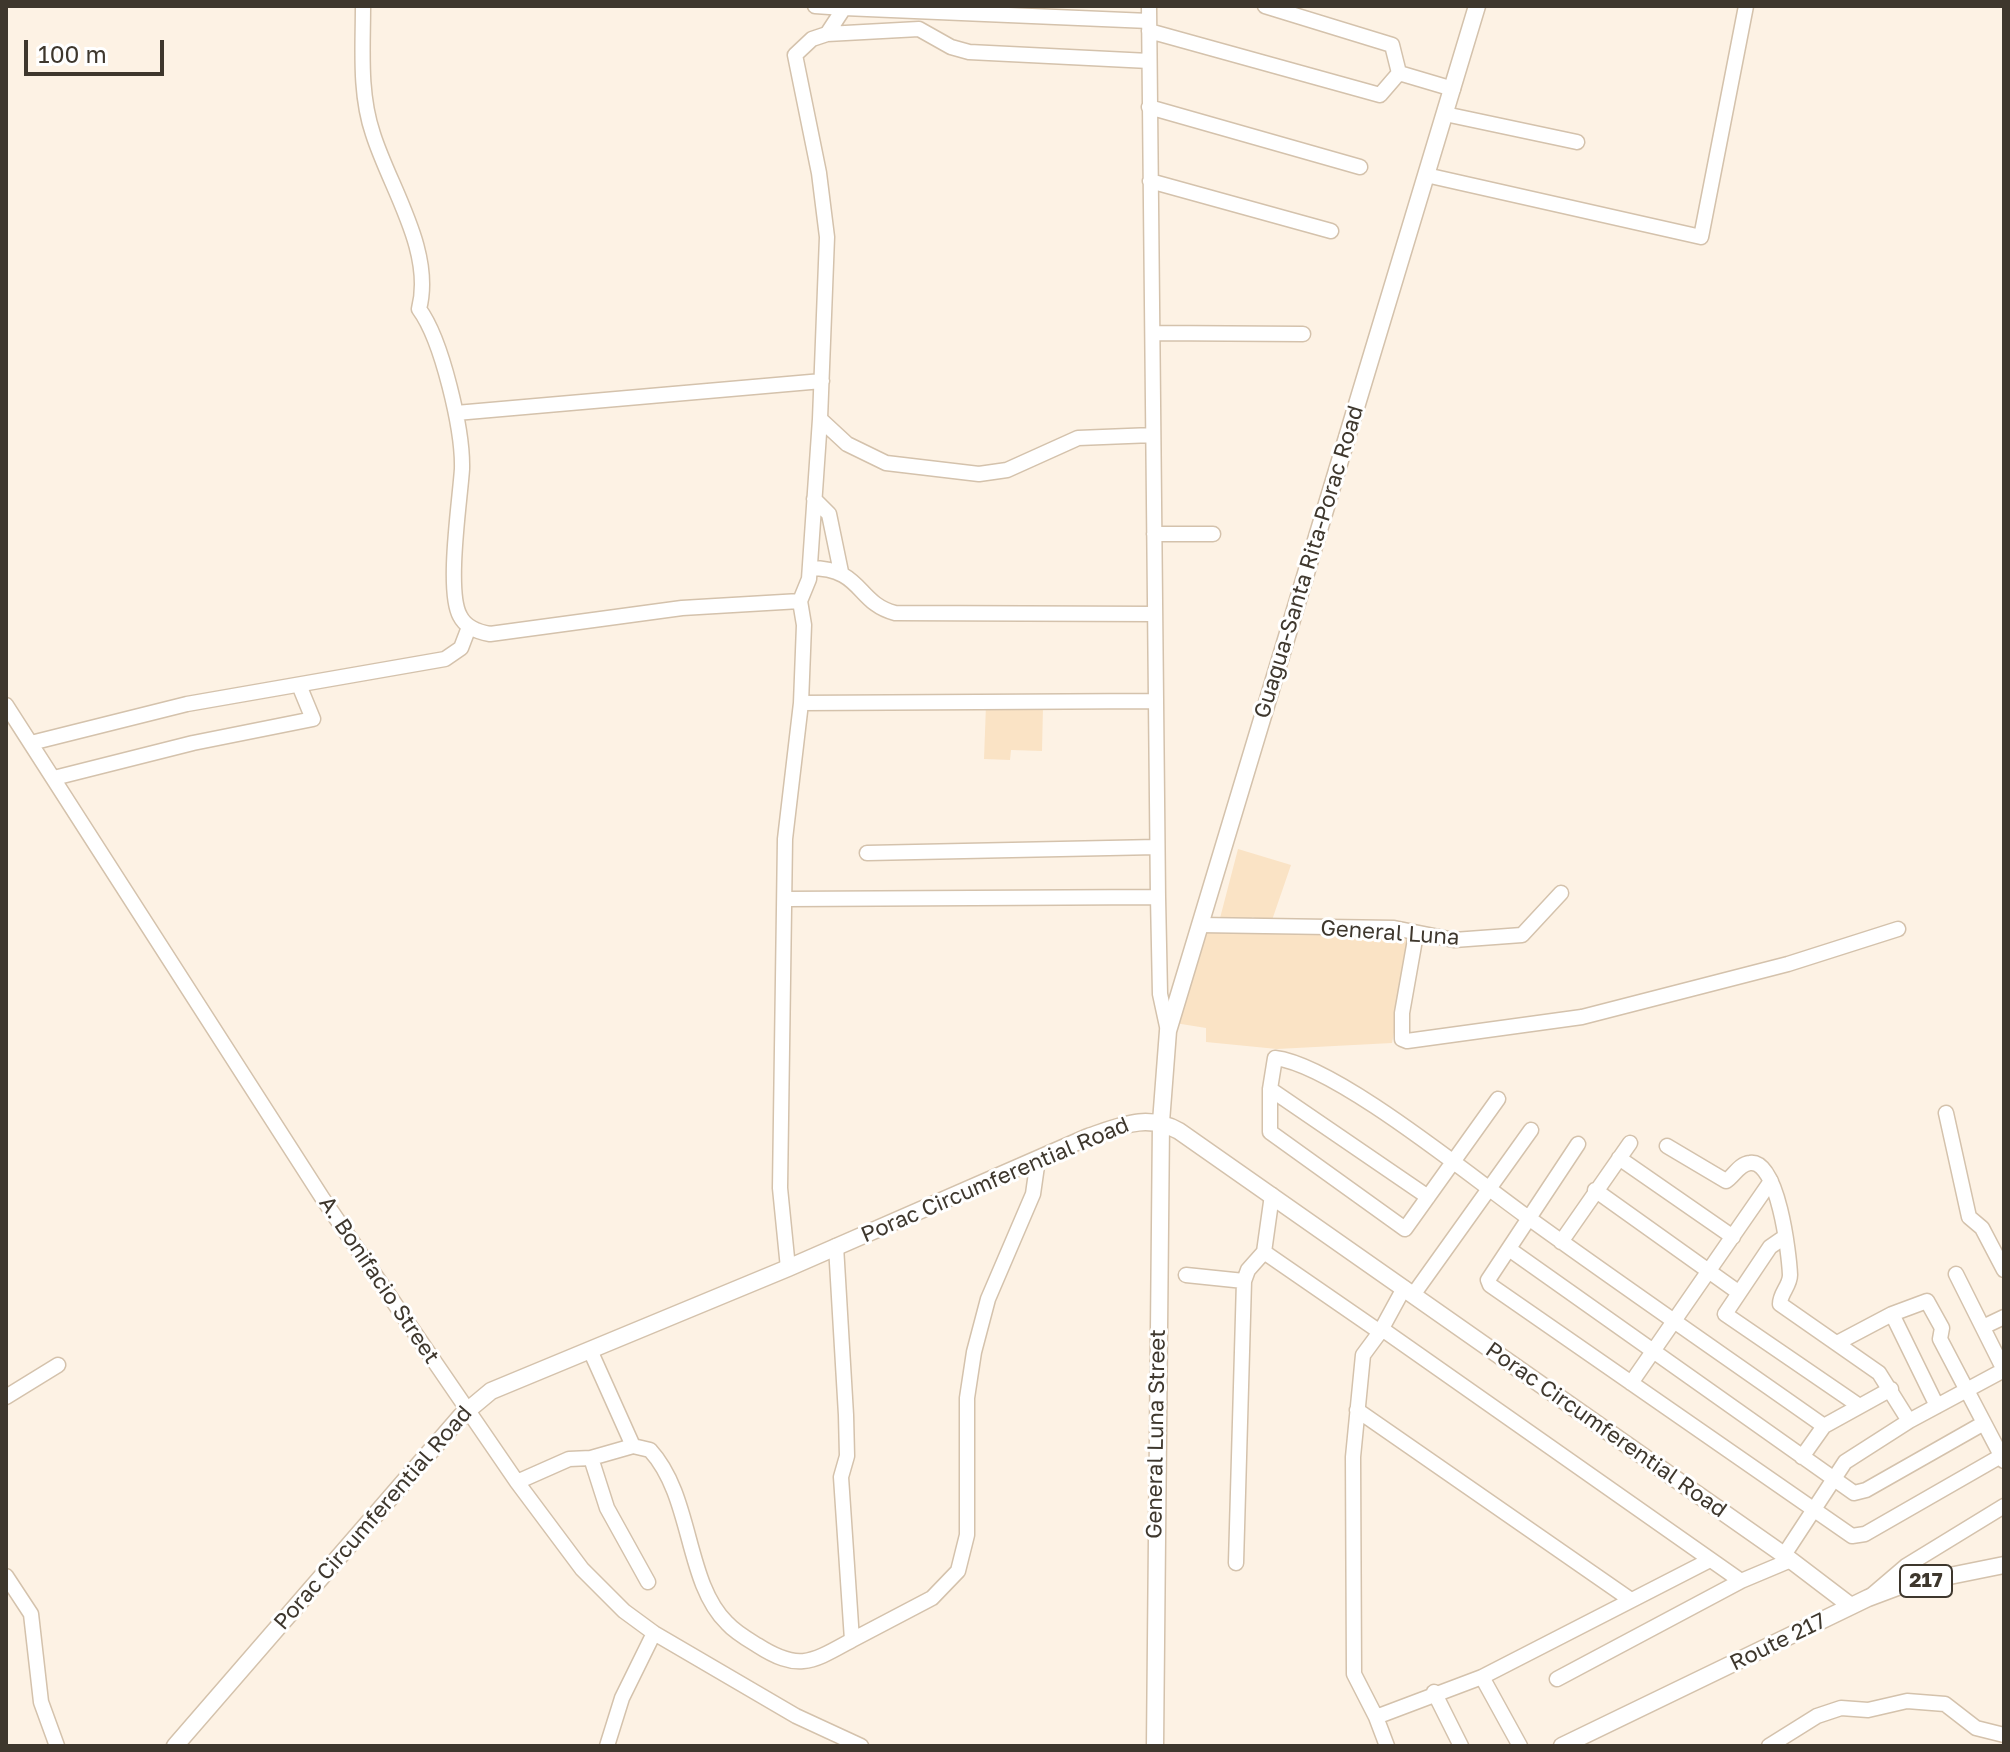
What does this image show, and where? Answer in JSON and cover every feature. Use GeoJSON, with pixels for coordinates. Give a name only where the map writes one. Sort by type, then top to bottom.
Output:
{"type":"FeatureCollection","features":[{"type":"Feature","properties":{"kind":"main road","name":"Guagua-Santa Rita-Porac Road"},"geometry":{"type":"LineString","coordinates":[[1161,1122],[1168,1031],[1477,6]]}},
{"type":"Feature","properties":{"kind":"main road","name":"Porac Circumferential Road"},"geometry":{"type":"LineString","coordinates":[[175,1746],[468,1409],[491,1391],[513,1379],[788,1268],[1038,1159],[1133,1122],[1161,1122],[1272,1195],[1787,1557],[1851,1606]]}},
{"type":"Feature","properties":{"kind":"main road","name":"General Luna Street"},"geometry":{"type":"LineString","coordinates":[[1155,1746],[1153,1609],[1161,1122]]}},
{"type":"Feature","properties":{"kind":"main road","name":"Route 217"},"geometry":{"type":"LineString","coordinates":[[1562,1746],[1868,1598],[1900,1586],[2004,1565]]}},
{"type":"Feature","properties":{"kind":"street"},"geometry":{"type":"LineString","coordinates":[[363,6],[364,98],[372,134],[419,259],[422,295],[419,309],[433,330],[456,413],[462,466],[458,615],[469,627],[490,634],[682,608],[800,601]]}},
{"type":"Feature","properties":{"kind":"street"},"geometry":{"type":"LineString","coordinates":[[815,6],[1149,20],[1380,95],[1399,73]]}},
{"type":"Feature","properties":{"kind":"street"},"geometry":{"type":"LineString","coordinates":[[1265,6],[1392,45],[1399,73]]}},
{"type":"Feature","properties":{"kind":"street"},"geometry":{"type":"LineString","coordinates":[[1426,175],[1701,237],[1746,6]]}},
{"type":"Feature","properties":{"kind":"street"},"geometry":{"type":"LineString","coordinates":[[827,34],[844,8]]}},
{"type":"Feature","properties":{"kind":"street"},"geometry":{"type":"LineString","coordinates":[[1149,20],[1157,847],[1160,994],[1168,1031]]}},
{"type":"Feature","properties":{"kind":"street"},"geometry":{"type":"LineString","coordinates":[[788,1268],[780,1188],[787,899],[785,839],[801,703],[804,625],[800,601],[810,568],[827,237],[816,158],[795,55],[812,39],[827,34],[919,29],[951,47],[969,52],[1149,61]]}},
{"type":"Feature","properties":{"kind":"street"},"geometry":{"type":"LineString","coordinates":[[1399,73],[1453,89]]}},
{"type":"Feature","properties":{"kind":"street"},"geometry":{"type":"LineString","coordinates":[[1149,107],[1360,167]]}},
{"type":"Feature","properties":{"kind":"street"},"geometry":{"type":"LineString","coordinates":[[1445,114],[1577,142]]}},
{"type":"Feature","properties":{"kind":"street"},"geometry":{"type":"LineString","coordinates":[[1150,181],[1331,231]]}},
{"type":"Feature","properties":{"kind":"street"},"geometry":{"type":"LineString","coordinates":[[1153,333],[1303,334]]}},
{"type":"Feature","properties":{"kind":"street"},"geometry":{"type":"LineString","coordinates":[[456,413],[822,381]]}},
{"type":"Feature","properties":{"kind":"street"},"geometry":{"type":"LineString","coordinates":[[820,419],[847,444],[886,463],[979,474],[1007,470],[1078,438],[1153,435]]}},
{"type":"Feature","properties":{"kind":"street"},"geometry":{"type":"LineString","coordinates":[[814,499],[829,514],[841,572]]}},
{"type":"Feature","properties":{"kind":"street"},"geometry":{"type":"LineString","coordinates":[[1154,534],[1213,534]]}},
{"type":"Feature","properties":{"kind":"street"},"geometry":{"type":"LineString","coordinates":[[810,568],[841,572],[877,604],[895,613],[1155,614]]}},
{"type":"Feature","properties":{"kind":"street"},"geometry":{"type":"LineString","coordinates":[[31,743],[187,704],[445,659],[456,655],[469,627]]}},
{"type":"Feature","properties":{"kind":"street"},"geometry":{"type":"LineString","coordinates":[[54,778],[164,749],[313,719],[299,685]]}},
{"type":"Feature","properties":{"kind":"street"},"geometry":{"type":"LineString","coordinates":[[801,703],[1155,701]]}},
{"type":"Feature","properties":{"kind":"street","name":"A. Bonifacio Street"},"geometry":{"type":"LineString","coordinates":[[6,705],[54,778],[75,817],[323,1199],[517,1482],[582,1569],[624,1611],[654,1633],[796,1716],[861,1746]]}},
{"type":"Feature","properties":{"kind":"street"},"geometry":{"type":"LineString","coordinates":[[867,853],[1157,847]]}},
{"type":"Feature","properties":{"kind":"street","name":"General Luna"},"geometry":{"type":"LineString","coordinates":[[1200,925],[1394,928],[1454,940],[1522,935],[1561,893]]}},
{"type":"Feature","properties":{"kind":"street"},"geometry":{"type":"LineString","coordinates":[[787,899],[1158,897]]}},
{"type":"Feature","properties":{"kind":"street"},"geometry":{"type":"LineString","coordinates":[[1416,934],[1402,1013],[1402,1039],[1407,1041],[1582,1017],[1788,964],[1898,929]]}},
{"type":"Feature","properties":{"kind":"street"},"geometry":{"type":"LineString","coordinates":[[1498,1099],[1452,1163],[1405,1229],[1270,1132],[1270,1089],[1275,1058],[1295,1060],[1377,1110],[1452,1163],[1561,1242],[1824,1426]]}},
{"type":"Feature","properties":{"kind":"street"},"geometry":{"type":"LineString","coordinates":[[1270,1089],[1428,1197]]}},
{"type":"Feature","properties":{"kind":"street"},"geometry":{"type":"LineString","coordinates":[[1946,1113],[1969,1217],[1982,1228],[2004,1270]]}},
{"type":"Feature","properties":{"kind":"street"},"geometry":{"type":"LineString","coordinates":[[1387,1746],[1354,1674],[1357,1410],[1363,1355],[1531,1130]]}},
{"type":"Feature","properties":{"kind":"street"},"geometry":{"type":"LineString","coordinates":[[1561,1242],[1630,1143]]}},
{"type":"Feature","properties":{"kind":"street"},"geometry":{"type":"LineString","coordinates":[[1578,1144],[1488,1283],[1847,1534],[1861,1536],[2002,1458],[1940,1339],[1942,1328],[1928,1303],[1923,1301],[1892,1314],[1839,1342]]}},
{"type":"Feature","properties":{"kind":"street"},"geometry":{"type":"LineString","coordinates":[[1667,1146],[1726,1181],[1743,1165],[1763,1165],[1779,1204],[1790,1278],[1780,1302],[1879,1373],[1909,1421]]}},
{"type":"Feature","properties":{"kind":"street"},"geometry":{"type":"LineString","coordinates":[[1619,1158],[1733,1237]]}},
{"type":"Feature","properties":{"kind":"street"},"geometry":{"type":"LineString","coordinates":[[517,1482],[569,1459],[591,1458],[633,1446],[650,1450],[674,1484],[704,1582],[726,1623],[777,1657],[798,1663],[822,1659],[932,1598],[958,1571],[967,1535],[967,1398],[974,1352],[988,1299],[1033,1194],[1038,1159]]}},
{"type":"Feature","properties":{"kind":"street"},"geometry":{"type":"LineString","coordinates":[[1631,1383],[1771,1181]]}},
{"type":"Feature","properties":{"kind":"street"},"geometry":{"type":"LineString","coordinates":[[1595,1190],[1738,1292]]}},
{"type":"Feature","properties":{"kind":"street"},"geometry":{"type":"LineString","coordinates":[[1236,1563],[1244,1281],[1248,1270],[1264,1252],[1272,1195]]}},
{"type":"Feature","properties":{"kind":"street"},"geometry":{"type":"LineString","coordinates":[[1783,1238],[1770,1247],[1725,1311],[1726,1316],[1858,1405]]}},
{"type":"Feature","properties":{"kind":"street"},"geometry":{"type":"LineString","coordinates":[[836,1246],[847,1456],[841,1477],[852,1640]]}},
{"type":"Feature","properties":{"kind":"street"},"geometry":{"type":"LineString","coordinates":[[1509,1249],[1851,1491],[1861,1492],[1984,1423]]}},
{"type":"Feature","properties":{"kind":"street"},"geometry":{"type":"LineString","coordinates":[[1264,1252],[1741,1581]]}},
{"type":"Feature","properties":{"kind":"street"},"geometry":{"type":"LineString","coordinates":[[1557,1679],[1787,1557],[1811,1510],[1845,1462],[1909,1421],[2004,1370],[1956,1274]]}},
{"type":"Feature","properties":{"kind":"street"},"geometry":{"type":"LineString","coordinates":[[1186,1275],[1244,1281]]}},
{"type":"Feature","properties":{"kind":"street"},"geometry":{"type":"LineString","coordinates":[[1892,1314],[1937,1406]]}},
{"type":"Feature","properties":{"kind":"street"},"geometry":{"type":"LineString","coordinates":[[1983,1327],[2004,1317]]}},
{"type":"Feature","properties":{"kind":"street"},"geometry":{"type":"LineString","coordinates":[[590,1350],[633,1446]]}},
{"type":"Feature","properties":{"kind":"street"},"geometry":{"type":"LineString","coordinates":[[6,1397],[58,1365]]}},
{"type":"Feature","properties":{"kind":"street"},"geometry":{"type":"LineString","coordinates":[[1802,1457],[1824,1426],[1891,1389]]}},
{"type":"Feature","properties":{"kind":"street"},"geometry":{"type":"LineString","coordinates":[[1357,1410],[1631,1600]]}},
{"type":"Feature","properties":{"kind":"street"},"geometry":{"type":"LineString","coordinates":[[591,1458],[607,1508],[648,1582]]}},
{"type":"Feature","properties":{"kind":"street"},"geometry":{"type":"LineString","coordinates":[[1868,1598],[1906,1566],[2004,1506]]}},
{"type":"Feature","properties":{"kind":"street"},"geometry":{"type":"LineString","coordinates":[[1376,1717],[1434,1692],[1482,1677],[1710,1560]]}},
{"type":"Feature","properties":{"kind":"street"},"geometry":{"type":"LineString","coordinates":[[6,1576],[31,1614],[41,1702],[57,1746]]}},
{"type":"Feature","properties":{"kind":"street"},"geometry":{"type":"LineString","coordinates":[[607,1746],[622,1698],[654,1633]]}},
{"type":"Feature","properties":{"kind":"street"},"geometry":{"type":"LineString","coordinates":[[1482,1677],[1520,1746]]}},
{"type":"Feature","properties":{"kind":"street"},"geometry":{"type":"LineString","coordinates":[[1434,1692],[1461,1746]]}},
{"type":"Feature","properties":{"kind":"street"},"geometry":{"type":"LineString","coordinates":[[1769,1746],[1817,1716],[1841,1708],[1868,1710],[1907,1701],[1945,1704],[1976,1728],[2004,1735]]}},
{"type":"Feature","properties":{"kind":"shaded area"},"geometry":{"type":"Polygon","coordinates":[[[986,705],[1043,707],[1042,751],[1011,750],[1010,760],[984,759],[986,705]]]}},
{"type":"Feature","properties":{"kind":"shaded area"},"geometry":{"type":"Polygon","coordinates":[[[1238,849],[1291,865],[1271,923],[1252,917],[1249,924],[1219,922],[1238,849]]]}},
{"type":"Feature","properties":{"kind":"shaded area"},"geometry":{"type":"Polygon","coordinates":[[[1203,929],[1381,930],[1412,938],[1392,1043],[1277,1049],[1206,1042],[1206,1028],[1175,1023],[1203,929]]]}}]}
